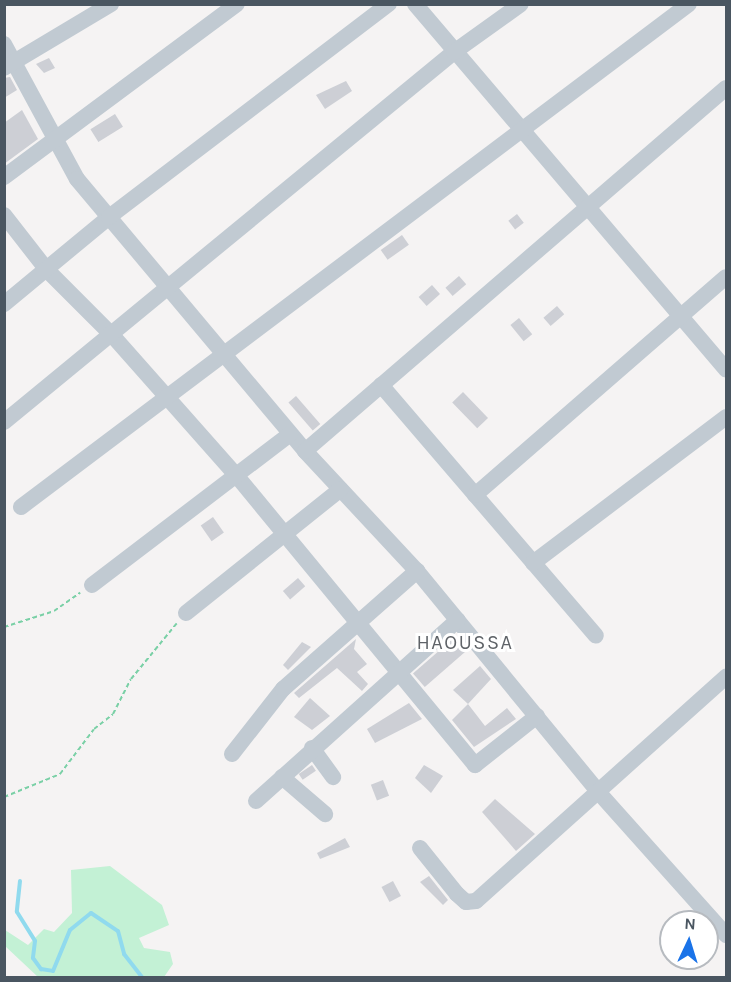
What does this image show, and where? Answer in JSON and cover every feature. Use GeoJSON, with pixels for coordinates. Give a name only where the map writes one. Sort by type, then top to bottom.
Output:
{"type":"FeatureCollection","features":[{"type":"Feature","properties":{"kind":"street"},"geometry":{"type":"LineString","coordinates":[[9,65],[111,4]]}},
{"type":"Feature","properties":{"kind":"street"},"geometry":{"type":"LineString","coordinates":[[4,177],[237,4]]}},
{"type":"Feature","properties":{"kind":"street"},"geometry":{"type":"LineString","coordinates":[[4,304],[109,217],[389,4]]}},
{"type":"Feature","properties":{"kind":"street"},"geometry":{"type":"LineString","coordinates":[[415,4],[520,131],[682,316],[726,370]]}},
{"type":"Feature","properties":{"kind":"street"},"geometry":{"type":"LineString","coordinates":[[4,422],[454,52],[521,4]]}},
{"type":"Feature","properties":{"kind":"street"},"geometry":{"type":"LineString","coordinates":[[21,507],[689,4]]}},
{"type":"Feature","properties":{"kind":"street"},"geometry":{"type":"LineString","coordinates":[[4,44],[9,65],[56,140],[77,179],[226,353],[290,434],[417,571],[601,795],[726,934]]}},
{"type":"Feature","properties":{"kind":"street"},"geometry":{"type":"LineString","coordinates":[[305,451],[726,88]]}},
{"type":"Feature","properties":{"kind":"street"},"geometry":{"type":"LineString","coordinates":[[4,215],[47,270],[112,335],[236,475],[395,672],[476,765],[537,716]]}},
{"type":"Feature","properties":{"kind":"street"},"geometry":{"type":"LineString","coordinates":[[475,495],[726,277]]}},
{"type":"Feature","properties":{"kind":"street"},"geometry":{"type":"LineString","coordinates":[[381,385],[596,636]]}},
{"type":"Feature","properties":{"kind":"street"},"geometry":{"type":"LineString","coordinates":[[533,563],[726,417]]}},
{"type":"Feature","properties":{"kind":"street"},"geometry":{"type":"LineString","coordinates":[[92,585],[290,434]]}},
{"type":"Feature","properties":{"kind":"street"},"geometry":{"type":"LineString","coordinates":[[186,613],[341,489]]}},
{"type":"Feature","properties":{"kind":"street"},"geometry":{"type":"LineString","coordinates":[[232,754],[283,689],[354,622],[417,571]]}},
{"type":"Feature","properties":{"kind":"street"},"geometry":{"type":"LineString","coordinates":[[256,801],[395,672],[458,620]]}},
{"type":"Feature","properties":{"kind":"street"},"geometry":{"type":"LineString","coordinates":[[420,848],[457,894],[471,903],[601,795],[726,677]]}},
{"type":"Feature","properties":{"kind":"street"},"geometry":{"type":"LineString","coordinates":[[312,748],[333,777]]}},
{"type":"Feature","properties":{"kind":"street"},"geometry":{"type":"LineString","coordinates":[[282,777],[325,814]]}},
{"type":"Feature","properties":{"kind":"path"},"geometry":{"type":"LineString","coordinates":[[4,627],[54,611],[92,585]]}},
{"type":"Feature","properties":{"kind":"path"},"geometry":{"type":"LineString","coordinates":[[4,797],[60,774],[94,729],[113,714],[131,679],[186,613]]}},
{"type":"Feature","properties":{"kind":"green space"},"geometry":{"type":"Polygon","coordinates":[[[110,866],[162,905],[169,925],[139,938],[144,948],[170,952],[173,964],[164,977],[38,977],[5,946],[5,930],[28,945],[44,929],[54,932],[72,913],[71,870],[110,866]]]}},
{"type":"Feature","properties":{"kind":"building"},"geometry":{"type":"Polygon","coordinates":[[[49,58],[55,68],[44,73],[36,64],[49,58]]]}},
{"type":"Feature","properties":{"kind":"building"},"geometry":{"type":"Polygon","coordinates":[[[10,77],[17,90],[4,98],[4,78],[10,77]]]}},
{"type":"Feature","properties":{"kind":"building"},"geometry":{"type":"Polygon","coordinates":[[[346,81],[352,91],[325,109],[316,95],[346,81]]]}},
{"type":"Feature","properties":{"kind":"building"},"geometry":{"type":"Polygon","coordinates":[[[22,110],[38,139],[4,164],[4,123],[22,110]]]}},
{"type":"Feature","properties":{"kind":"building"},"geometry":{"type":"Polygon","coordinates":[[[115,114],[123,127],[98,142],[90,129],[115,114]]]}},
{"type":"Feature","properties":{"kind":"building"},"geometry":{"type":"Polygon","coordinates":[[[517,214],[524,223],[515,229],[508,221],[517,214]]]}},
{"type":"Feature","properties":{"kind":"building"},"geometry":{"type":"Polygon","coordinates":[[[402,235],[409,245],[388,260],[381,250],[402,235]]]}},
{"type":"Feature","properties":{"kind":"building"},"geometry":{"type":"Polygon","coordinates":[[[459,276],[466,284],[453,296],[445,288],[459,276]]]}},
{"type":"Feature","properties":{"kind":"building"},"geometry":{"type":"Polygon","coordinates":[[[432,285],[440,294],[427,306],[419,297],[432,285]]]}},
{"type":"Feature","properties":{"kind":"building"},"geometry":{"type":"Polygon","coordinates":[[[557,306],[564,314],[551,326],[543,318],[557,306]]]}},
{"type":"Feature","properties":{"kind":"building"},"geometry":{"type":"Polygon","coordinates":[[[519,318],[532,334],[524,341],[510,325],[519,318]]]}},
{"type":"Feature","properties":{"kind":"building"},"geometry":{"type":"Polygon","coordinates":[[[463,392],[488,418],[477,428],[452,402],[463,392]]]}},
{"type":"Feature","properties":{"kind":"building"},"geometry":{"type":"Polygon","coordinates":[[[296,396],[320,424],[313,430],[288,403],[296,396]]]}},
{"type":"Feature","properties":{"kind":"building"},"geometry":{"type":"Polygon","coordinates":[[[213,517],[224,533],[212,541],[201,526],[213,517]]]}},
{"type":"Feature","properties":{"kind":"building"},"geometry":{"type":"Polygon","coordinates":[[[298,578],[305,586],[290,599],[283,591],[298,578]]]}},
{"type":"Feature","properties":{"kind":"building"},"geometry":{"type":"Polygon","coordinates":[[[456,636],[468,650],[425,687],[413,673],[456,636]]]}},
{"type":"Feature","properties":{"kind":"building"},"geometry":{"type":"Polygon","coordinates":[[[356,639],[354,649],[367,664],[357,672],[368,684],[362,691],[337,668],[299,698],[294,693],[356,639]]]}},
{"type":"Feature","properties":{"kind":"building"},"geometry":{"type":"Polygon","coordinates":[[[302,642],[311,647],[288,670],[283,665],[302,642]]]}},
{"type":"Feature","properties":{"kind":"building"},"geometry":{"type":"Polygon","coordinates":[[[480,666],[491,679],[468,704],[453,690],[480,666]]]}},
{"type":"Feature","properties":{"kind":"building"},"geometry":{"type":"Polygon","coordinates":[[[310,698],[330,716],[312,730],[294,717],[310,698]]]}},
{"type":"Feature","properties":{"kind":"building"},"geometry":{"type":"Polygon","coordinates":[[[409,703],[422,719],[375,743],[367,729],[409,703]]]}},
{"type":"Feature","properties":{"kind":"building"},"geometry":{"type":"Polygon","coordinates":[[[468,704],[485,726],[507,708],[516,719],[474,747],[452,720],[468,704]]]}},
{"type":"Feature","properties":{"kind":"building"},"geometry":{"type":"Polygon","coordinates":[[[312,765],[316,771],[303,780],[299,774],[312,765]]]}},
{"type":"Feature","properties":{"kind":"building"},"geometry":{"type":"Polygon","coordinates":[[[424,765],[443,776],[431,793],[415,778],[424,765]]]}},
{"type":"Feature","properties":{"kind":"building"},"geometry":{"type":"Polygon","coordinates":[[[383,780],[389,796],[377,801],[371,785],[383,780]]]}},
{"type":"Feature","properties":{"kind":"building"},"geometry":{"type":"Polygon","coordinates":[[[495,799],[535,834],[516,851],[482,812],[495,799]]]}},
{"type":"Feature","properties":{"kind":"building"},"geometry":{"type":"Polygon","coordinates":[[[345,838],[350,847],[320,859],[317,853],[345,838]]]}},
{"type":"Feature","properties":{"kind":"building"},"geometry":{"type":"Polygon","coordinates":[[[429,876],[448,900],[443,905],[420,882],[429,876]]]}},
{"type":"Feature","properties":{"kind":"building"},"geometry":{"type":"Polygon","coordinates":[[[393,881],[401,896],[390,902],[382,887],[393,881]]]}},
{"type":"Feature","properties":{"kind":"waterway"},"geometry":{"type":"LineString","coordinates":[[20,881],[17,912],[35,941],[33,958],[41,969],[53,971],[70,930],[91,913],[118,931],[124,954],[143,978]]}},
{"type":"Feature","properties":{"kind":"district","name":"HAOUSSA"},"geometry":{"type":"Point","coordinates":[465,642]}}]}
